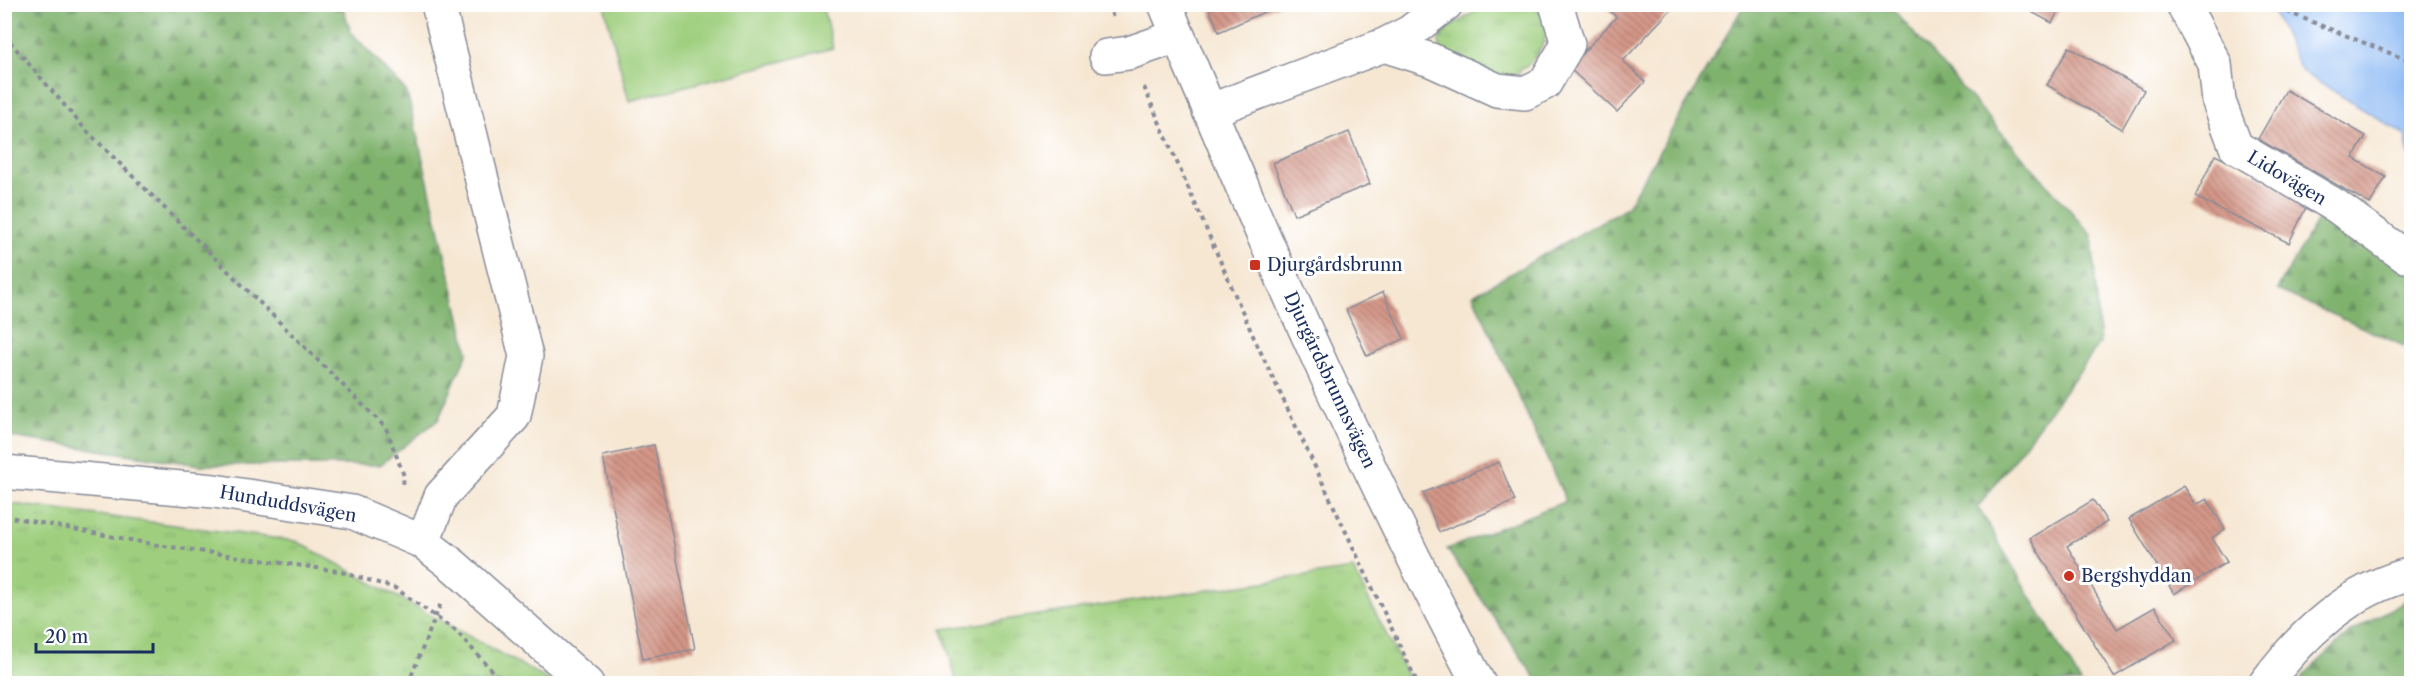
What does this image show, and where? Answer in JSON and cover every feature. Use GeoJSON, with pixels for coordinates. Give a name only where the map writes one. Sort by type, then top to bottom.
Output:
{"type":"FeatureCollection","features":[{"type":"Feature","properties":{"kind":"street"},"geometry":{"type":"LineString","coordinates":[[411,536],[441,496],[514,416],[526,356],[438,4]]}},
{"type":"Feature","properties":{"kind":"street","name":"Djurgårdsbrunnsvägen"},"geometry":{"type":"LineString","coordinates":[[1165,4],[1209,111],[1322,367],[1440,611],[1479,684]]}},
{"type":"Feature","properties":{"kind":"street"},"geometry":{"type":"LineString","coordinates":[[1209,111],[1384,45],[1410,32],[1446,4]]}},
{"type":"Feature","properties":{"kind":"street"},"geometry":{"type":"LineString","coordinates":[[1384,45],[1431,60],[1497,90],[1525,93],[1545,83],[1568,44],[1556,4]]}},
{"type":"Feature","properties":{"kind":"street","name":"Lidovägen"},"geometry":{"type":"LineString","coordinates":[[2183,4],[2216,64],[2219,102],[2236,147],[2336,206],[2405,256]]}},
{"type":"Feature","properties":{"kind":"street"},"geometry":{"type":"LineString","coordinates":[[1118,54],[1178,36]]}},
{"type":"Feature","properties":{"kind":"street","name":"Hunduddsvägen"},"geometry":{"type":"LineString","coordinates":[[4,472],[237,495],[352,512],[411,536],[454,566],[587,684]]}},
{"type":"Feature","properties":{"kind":"street"},"geometry":{"type":"LineString","coordinates":[[2265,684],[2285,656],[2321,621],[2390,579],[2412,574]]}},
{"type":"Feature","properties":{"kind":"path"},"geometry":{"type":"LineString","coordinates":[[1109,4],[1119,38],[1118,54],[1418,684]]}},
{"type":"Feature","properties":{"kind":"path"},"geometry":{"type":"LineString","coordinates":[[2270,5],[2412,62]]}},
{"type":"Feature","properties":{"kind":"path"},"geometry":{"type":"LineString","coordinates":[[4,35],[84,128],[386,428],[404,476],[411,536]]}},
{"type":"Feature","properties":{"kind":"path"},"geometry":{"type":"LineString","coordinates":[[4,516],[157,545],[338,571],[395,588],[437,615],[456,631],[504,684]]}},
{"type":"Feature","properties":{"kind":"path"},"geometry":{"type":"LineString","coordinates":[[408,684],[437,615],[454,566]]}},
{"type":"Feature","properties":{"kind":"green space"},"geometry":{"type":"Polygon","coordinates":[[[4,5],[342,5],[351,32],[407,92],[468,352],[438,420],[380,465],[200,465],[5,436],[4,5]]]}},
{"type":"Feature","properties":{"kind":"green space"},"geometry":{"type":"Polygon","coordinates":[[[604,5],[822,5],[833,48],[629,101],[604,5]]]}},
{"type":"Feature","properties":{"kind":"green space"},"geometry":{"type":"Polygon","coordinates":[[[1486,5],[1524,5],[1539,11],[1546,21],[1546,34],[1532,60],[1520,71],[1507,77],[1486,75],[1441,52],[1439,40],[1448,28],[1486,5]]]}},
{"type":"Feature","properties":{"kind":"green space"},"geometry":{"type":"Polygon","coordinates":[[[1744,5],[1889,5],[2092,235],[2100,344],[1978,507],[2081,683],[1539,683],[1447,549],[1566,501],[1473,295],[1627,207],[1744,5]]]}},
{"type":"Feature","properties":{"kind":"green space"},"geometry":{"type":"Polygon","coordinates":[[[2321,213],[2411,271],[2411,349],[2277,290],[2321,213]]]}},
{"type":"Feature","properties":{"kind":"green space"},"geometry":{"type":"Polygon","coordinates":[[[5,503],[296,541],[554,683],[5,683],[5,503]]]}},
{"type":"Feature","properties":{"kind":"green space"},"geometry":{"type":"Polygon","coordinates":[[[1353,569],[1411,683],[957,683],[942,629],[1353,569]]]}},
{"type":"Feature","properties":{"kind":"green space"},"geometry":{"type":"Polygon","coordinates":[[[2411,601],[2411,683],[2299,683],[2304,675],[2350,632],[2403,602],[2411,601]]]}},
{"type":"Feature","properties":{"kind":"water"},"geometry":{"type":"Polygon","coordinates":[[[2270,5],[2411,5],[2411,164],[2405,135],[2302,72],[2270,5]]]}},
{"type":"Feature","properties":{"kind":"building"},"geometry":{"type":"Polygon","coordinates":[[[1207,4],[1282,4],[1219,32],[1207,4]]]}},
{"type":"Feature","properties":{"kind":"building"},"geometry":{"type":"Polygon","coordinates":[[[1603,4],[1676,4],[1623,61],[1645,82],[1617,112],[1569,68],[1616,17],[1603,4]]]}},
{"type":"Feature","properties":{"kind":"building"},"geometry":{"type":"Polygon","coordinates":[[[2017,4],[2062,4],[2052,23],[2017,4]]]}},
{"type":"Feature","properties":{"kind":"building"},"geometry":{"type":"Polygon","coordinates":[[[2069,47],[2144,90],[2122,129],[2047,85],[2069,47]]]}},
{"type":"Feature","properties":{"kind":"building"},"geometry":{"type":"Polygon","coordinates":[[[2286,90],[2366,136],[2353,158],[2386,177],[2370,204],[2258,139],[2286,90]]]}},
{"type":"Feature","properties":{"kind":"building"},"geometry":{"type":"Polygon","coordinates":[[[1349,132],[1370,184],[1294,215],[1273,163],[1349,132]]]}},
{"type":"Feature","properties":{"kind":"building"},"geometry":{"type":"Polygon","coordinates":[[[2215,155],[2309,201],[2289,243],[2195,197],[2215,155]]]}},
{"type":"Feature","properties":{"kind":"building"},"geometry":{"type":"Polygon","coordinates":[[[1383,292],[1404,339],[1367,356],[1346,310],[1383,292]]]}},
{"type":"Feature","properties":{"kind":"building"},"geometry":{"type":"Polygon","coordinates":[[[654,445],[695,649],[643,659],[603,456],[654,445]]]}},
{"type":"Feature","properties":{"kind":"building"},"geometry":{"type":"Polygon","coordinates":[[[1499,462],[1515,501],[1439,532],[1423,493],[1499,462]]]}},
{"type":"Feature","properties":{"kind":"building"},"geometry":{"type":"Polygon","coordinates":[[[2184,486],[2196,505],[2207,499],[2225,529],[2212,538],[2227,562],[2174,594],[2129,519],[2184,486]]]}},
{"type":"Feature","properties":{"kind":"building","name":"Bergshyddan"},"geometry":{"type":"Polygon","coordinates":[[[2093,500],[2107,522],[2067,546],[2117,629],[2155,607],[2176,640],[2114,677],[2030,538],[2093,500]]]}},
{"type":"Feature","properties":{"kind":"place","name":"Djurgårdsbrunn"},"geometry":{"type":"Point","coordinates":[1255,265]}},
{"type":"Feature","properties":{"kind":"place","name":"Bergshyddan"},"geometry":{"type":"Point","coordinates":[2069,576]}}]}
